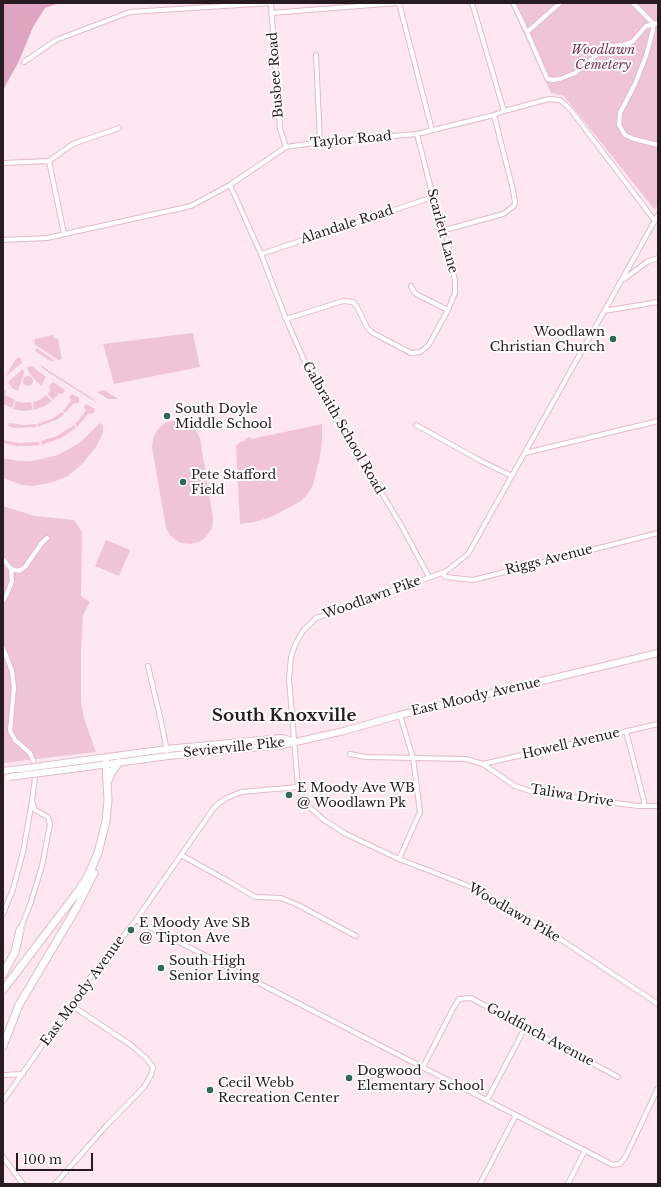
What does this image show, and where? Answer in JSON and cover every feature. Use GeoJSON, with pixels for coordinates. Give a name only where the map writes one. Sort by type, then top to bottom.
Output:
{"type":"FeatureCollection","features":[{"type":"Feature","properties":{"kind":"highway"},"geometry":{"type":"LineString","coordinates":[[106,760],[108,789]]}},
{"type":"Feature","properties":{"kind":"highway"},"geometry":{"type":"LineString","coordinates":[[3,1046],[19,1005],[84,896],[96,868],[106,821],[109,776],[119,762]]}},
{"type":"Feature","properties":{"kind":"highway"},"geometry":{"type":"LineString","coordinates":[[3,990],[79,890],[88,876],[98,853]]}},
{"type":"Feature","properties":{"kind":"highway"},"geometry":{"type":"LineString","coordinates":[[3,974],[15,952],[20,930]]}},
{"type":"Feature","properties":{"kind":"main road","name":"East Moody Avenue"},"geometry":{"type":"LineString","coordinates":[[294,741],[344,731],[400,715],[658,653]]}},
{"type":"Feature","properties":{"kind":"main road","name":"Sevierville Pike"},"geometry":{"type":"LineString","coordinates":[[3,772],[72,762],[106,760],[167,752],[282,744],[294,741]]}},
{"type":"Feature","properties":{"kind":"main road","name":"Sevierville Pike"},"geometry":{"type":"LineString","coordinates":[[6,777],[72,769],[106,760],[119,762],[167,752]]}},
{"type":"Feature","properties":{"kind":"street"},"geometry":{"type":"LineString","coordinates":[[24,62],[56,40],[130,12],[271,3]]}},
{"type":"Feature","properties":{"kind":"street","name":"Busbee Road"},"geometry":{"type":"LineString","coordinates":[[271,3],[280,129],[286,147]]}},
{"type":"Feature","properties":{"kind":"street"},"geometry":{"type":"LineString","coordinates":[[271,13],[398,3],[432,130]]}},
{"type":"Feature","properties":{"kind":"street"},"geometry":{"type":"LineString","coordinates":[[472,3],[504,111]]}},
{"type":"Feature","properties":{"kind":"street"},"geometry":{"type":"LineString","coordinates":[[513,3],[548,80],[560,79],[575,73],[604,48],[632,42],[646,26],[656,23]]}},
{"type":"Feature","properties":{"kind":"street"},"geometry":{"type":"LineString","coordinates":[[527,32],[560,3]]}},
{"type":"Feature","properties":{"kind":"street"},"geometry":{"type":"LineString","coordinates":[[633,3],[656,23]]}},
{"type":"Feature","properties":{"kind":"street"},"geometry":{"type":"LineString","coordinates":[[656,23],[646,56],[635,84],[620,113],[619,124],[625,135],[634,139],[658,145]]}},
{"type":"Feature","properties":{"kind":"street"},"geometry":{"type":"LineString","coordinates":[[316,55],[320,142]]}},
{"type":"Feature","properties":{"kind":"street","name":"Taylor Road"},"geometry":{"type":"LineString","coordinates":[[3,240],[47,238],[191,206],[230,185],[286,147],[320,142],[418,134],[494,115],[549,99],[558,100],[570,109],[655,221]]}},
{"type":"Feature","properties":{"kind":"street"},"geometry":{"type":"LineString","coordinates":[[445,230],[503,214],[512,209],[514,206],[515,202],[513,190],[494,115]]}},
{"type":"Feature","properties":{"kind":"street"},"geometry":{"type":"LineString","coordinates":[[3,163],[49,161],[73,144],[119,128]]}},
{"type":"Feature","properties":{"kind":"street","name":"Scarlett Lane"},"geometry":{"type":"LineString","coordinates":[[286,319],[343,301],[353,302],[371,332],[411,353],[420,352],[428,346],[448,310],[455,293],[455,281],[445,230],[433,197],[418,134]]}},
{"type":"Feature","properties":{"kind":"street"},"geometry":{"type":"LineString","coordinates":[[49,161],[64,234]]}},
{"type":"Feature","properties":{"kind":"street","name":"Galbraith School Road"},"geometry":{"type":"LineString","coordinates":[[230,185],[261,254],[286,319],[312,378],[401,525],[429,578]]}},
{"type":"Feature","properties":{"kind":"street","name":"Alandale Road"},"geometry":{"type":"LineString","coordinates":[[261,254],[433,197]]}},
{"type":"Feature","properties":{"kind":"street","name":"Woodlawn Pike"},"geometry":{"type":"LineString","coordinates":[[658,215],[468,554],[458,563],[442,573],[316,618],[303,631],[295,645],[291,657],[289,679],[298,787],[307,805],[324,820],[346,834],[399,859],[474,888],[551,933],[658,1004]]}},
{"type":"Feature","properties":{"kind":"street"},"geometry":{"type":"LineString","coordinates":[[622,280],[647,262],[658,258]]}},
{"type":"Feature","properties":{"kind":"street"},"geometry":{"type":"LineString","coordinates":[[411,286],[414,292],[418,295],[448,310]]}},
{"type":"Feature","properties":{"kind":"street"},"geometry":{"type":"LineString","coordinates":[[604,312],[658,302]]}},
{"type":"Feature","properties":{"kind":"street"},"geometry":{"type":"LineString","coordinates":[[525,453],[658,421]]}},
{"type":"Feature","properties":{"kind":"street"},"geometry":{"type":"LineString","coordinates":[[416,425],[481,461],[512,476]]}},
{"type":"Feature","properties":{"kind":"street","name":"Riggs Avenue"},"geometry":{"type":"LineString","coordinates":[[442,573],[446,577],[473,580],[658,532]]}},
{"type":"Feature","properties":{"kind":"street"},"geometry":{"type":"LineString","coordinates":[[11,569],[19,571],[25,568],[41,544],[47,538]]}},
{"type":"Feature","properties":{"kind":"street"},"geometry":{"type":"LineString","coordinates":[[3,559],[11,569],[12,581],[3,601]]}},
{"type":"Feature","properties":{"kind":"street"},"geometry":{"type":"LineString","coordinates":[[3,648],[12,671],[14,688],[10,731],[15,740],[30,753],[34,763],[35,777],[29,819],[20,864],[3,914]]}},
{"type":"Feature","properties":{"kind":"street"},"geometry":{"type":"LineString","coordinates":[[148,666],[167,752]]}},
{"type":"Feature","properties":{"kind":"street"},"geometry":{"type":"LineString","coordinates":[[399,859],[420,812],[413,758],[400,715]]}},
{"type":"Feature","properties":{"kind":"street","name":"Howell Avenue"},"geometry":{"type":"LineString","coordinates":[[483,764],[658,724]]}},
{"type":"Feature","properties":{"kind":"street"},"geometry":{"type":"LineString","coordinates":[[626,731],[644,806]]}},
{"type":"Feature","properties":{"kind":"street","name":"Taliwa Drive"},"geometry":{"type":"LineString","coordinates":[[350,754],[366,757],[466,759],[483,764],[515,786],[533,792],[644,806],[658,806]]}},
{"type":"Feature","properties":{"kind":"street","name":"East Moody Avenue"},"geometry":{"type":"LineString","coordinates":[[3,1101],[92,975],[136,920],[213,809],[226,798],[241,792],[298,787]]}},
{"type":"Feature","properties":{"kind":"street"},"geometry":{"type":"LineString","coordinates":[[20,930],[30,905],[42,866],[50,824],[47,816],[38,812],[34,808],[32,801]]}},
{"type":"Feature","properties":{"kind":"street"},"geometry":{"type":"LineString","coordinates":[[29,819],[38,812]]}},
{"type":"Feature","properties":{"kind":"street"},"geometry":{"type":"LineString","coordinates":[[181,855],[255,898],[282,898],[356,936]]}},
{"type":"Feature","properties":{"kind":"street"},"geometry":{"type":"LineString","coordinates":[[136,920],[606,1162],[620,1164],[626,1156],[658,1088]]}},
{"type":"Feature","properties":{"kind":"street","name":"Goldfinch Avenue"},"geometry":{"type":"LineString","coordinates":[[423,1067],[459,999],[471,998],[526,1026],[618,1077]]}},
{"type":"Feature","properties":{"kind":"street"},"geometry":{"type":"LineString","coordinates":[[55,1184],[144,1086],[151,1075],[153,1067],[146,1058],[71,1004]]}},
{"type":"Feature","properties":{"kind":"street"},"geometry":{"type":"LineString","coordinates":[[487,1100],[526,1026]]}},
{"type":"Feature","properties":{"kind":"street"},"geometry":{"type":"LineString","coordinates":[[3,1075],[23,1074]]}},
{"type":"Feature","properties":{"kind":"street"},"geometry":{"type":"LineString","coordinates":[[480,1184],[516,1115]]}},
{"type":"Feature","properties":{"kind":"street"},"geometry":{"type":"LineString","coordinates":[[568,1184],[585,1150]]}},
{"type":"Feature","properties":{"kind":"street"},"geometry":{"type":"LineString","coordinates":[[3,1157],[23,1184]]}},
{"type":"Feature","properties":{"kind":"green space","name":"Woodlawn Cemetery"},"geometry":{"type":"Polygon","coordinates":[[[510,3],[658,3],[658,204],[655,210],[564,96],[551,93],[510,3]]]}},
{"type":"Feature","properties":{"kind":"green space"},"geometry":{"type":"Polygon","coordinates":[[[193,333],[200,367],[114,384],[103,344],[193,333]]]}},
{"type":"Feature","properties":{"kind":"green space"},"geometry":{"type":"Polygon","coordinates":[[[53,335],[54,338],[58,339],[62,359],[58,360],[34,344],[35,339],[53,335]]]}},
{"type":"Feature","properties":{"kind":"green space"},"geometry":{"type":"Polygon","coordinates":[[[36,348],[54,360],[52,362],[35,351],[36,348]]]}},
{"type":"Feature","properties":{"kind":"green space"},"geometry":{"type":"Polygon","coordinates":[[[20,357],[22,363],[5,377],[16,359],[20,357]]]}},
{"type":"Feature","properties":{"kind":"green space"},"geometry":{"type":"Polygon","coordinates":[[[40,365],[92,398],[97,403],[43,369],[40,365]]]}},
{"type":"Feature","properties":{"kind":"green space"},"geometry":{"type":"Polygon","coordinates":[[[32,366],[46,377],[41,386],[29,373],[27,367],[32,366]]]}},
{"type":"Feature","properties":{"kind":"green space"},"geometry":{"type":"Polygon","coordinates":[[[23,369],[24,373],[18,391],[12,388],[8,382],[23,369]]]}},
{"type":"Feature","properties":{"kind":"green space"},"geometry":{"type":"Polygon","coordinates":[[[26,376],[30,376],[33,381],[30,386],[26,386],[23,383],[23,379],[26,376]]]}},
{"type":"Feature","properties":{"kind":"green space"},"geometry":{"type":"Polygon","coordinates":[[[53,382],[65,391],[63,394],[59,393],[53,400],[48,394],[51,390],[49,388],[50,385],[53,382]]]}},
{"type":"Feature","properties":{"kind":"green space"},"geometry":{"type":"Polygon","coordinates":[[[3,388],[6,391],[5,395],[15,400],[12,408],[3,404],[3,388]]]}},
{"type":"Feature","properties":{"kind":"green space"},"geometry":{"type":"Polygon","coordinates":[[[104,390],[117,399],[108,399],[97,392],[104,390]]]}},
{"type":"Feature","properties":{"kind":"green space"},"geometry":{"type":"Polygon","coordinates":[[[72,394],[79,398],[79,402],[77,404],[74,403],[65,413],[63,411],[71,401],[69,397],[72,394]]]}},
{"type":"Feature","properties":{"kind":"green space"},"geometry":{"type":"Polygon","coordinates":[[[46,395],[52,401],[45,406],[34,410],[33,402],[40,400],[46,395]]]}},
{"type":"Feature","properties":{"kind":"green space"},"geometry":{"type":"Polygon","coordinates":[[[16,401],[22,403],[31,402],[33,410],[23,411],[13,409],[16,401]]]}},
{"type":"Feature","properties":{"kind":"green space"},"geometry":{"type":"Polygon","coordinates":[[[86,404],[94,408],[95,412],[92,414],[89,413],[77,427],[75,424],[86,411],[84,407],[86,404]]]}},
{"type":"Feature","properties":{"kind":"green space"},"geometry":{"type":"Polygon","coordinates":[[[62,412],[64,414],[58,419],[38,427],[37,424],[52,419],[62,412]]]}},
{"type":"Feature","properties":{"kind":"green space","name":"Pete Stafford Field"},"geometry":{"type":"Polygon","coordinates":[[[180,420],[194,427],[200,438],[213,518],[212,528],[206,537],[201,541],[191,544],[177,541],[170,535],[166,528],[152,447],[153,438],[158,429],[166,422],[180,420]]]}},
{"type":"Feature","properties":{"kind":"green space"},"geometry":{"type":"Polygon","coordinates":[[[9,423],[25,425],[36,424],[37,427],[15,428],[8,426],[9,423]]]}},
{"type":"Feature","properties":{"kind":"green space"},"geometry":{"type":"Polygon","coordinates":[[[100,423],[103,425],[103,433],[96,447],[83,463],[68,476],[53,482],[33,486],[22,485],[3,478],[3,458],[19,461],[32,461],[58,455],[81,442],[100,423]]]}},
{"type":"Feature","properties":{"kind":"green space"},"geometry":{"type":"Polygon","coordinates":[[[322,424],[320,457],[313,485],[306,496],[301,501],[271,517],[255,522],[240,524],[236,446],[240,442],[245,441],[245,439],[250,437],[251,439],[322,424]]]}},
{"type":"Feature","properties":{"kind":"green space"},"geometry":{"type":"Polygon","coordinates":[[[74,425],[76,428],[61,438],[42,445],[41,441],[57,436],[74,425]]]}},
{"type":"Feature","properties":{"kind":"green space"},"geometry":{"type":"Polygon","coordinates":[[[3,440],[20,443],[39,442],[40,445],[16,446],[3,443],[3,440]]]}},
{"type":"Feature","properties":{"kind":"green space"},"geometry":{"type":"Polygon","coordinates":[[[3,506],[35,516],[74,520],[82,532],[81,596],[90,602],[83,615],[81,701],[84,718],[96,752],[3,763],[3,506]]]}},
{"type":"Feature","properties":{"kind":"green space"},"geometry":{"type":"Polygon","coordinates":[[[106,540],[130,550],[119,576],[95,566],[106,540]]]}},
{"type":"Feature","properties":{"kind":"shaded area"},"geometry":{"type":"Polygon","coordinates":[[[3,3],[59,3],[45,8],[33,27],[19,61],[3,90],[3,3]]]}},
{"type":"Feature","properties":{"kind":"place","name":"Woodlawn Christian Church"},"geometry":{"type":"Point","coordinates":[613,339]}},
{"type":"Feature","properties":{"kind":"place","name":"South Doyle Middle School"},"geometry":{"type":"Point","coordinates":[167,416]}},
{"type":"Feature","properties":{"kind":"place","name":"Pete Stafford Field"},"geometry":{"type":"Point","coordinates":[183,482]}},
{"type":"Feature","properties":{"kind":"place","name":"E Moody Ave WB @ Woodlawn Pk"},"geometry":{"type":"Point","coordinates":[289,795]}},
{"type":"Feature","properties":{"kind":"place","name":"E Moody Ave SB @ Tipton Ave"},"geometry":{"type":"Point","coordinates":[131,930]}},
{"type":"Feature","properties":{"kind":"place","name":"South High Senior Living"},"geometry":{"type":"Point","coordinates":[161,968]}},
{"type":"Feature","properties":{"kind":"place","name":"Dogwood Elementary School"},"geometry":{"type":"Point","coordinates":[349,1078]}},
{"type":"Feature","properties":{"kind":"place","name":"Cecil Webb Recreation Center"},"geometry":{"type":"Point","coordinates":[210,1090]}},
{"type":"Feature","properties":{"kind":"district","name":"South Knoxville"},"geometry":{"type":"Point","coordinates":[284,716]}}]}
